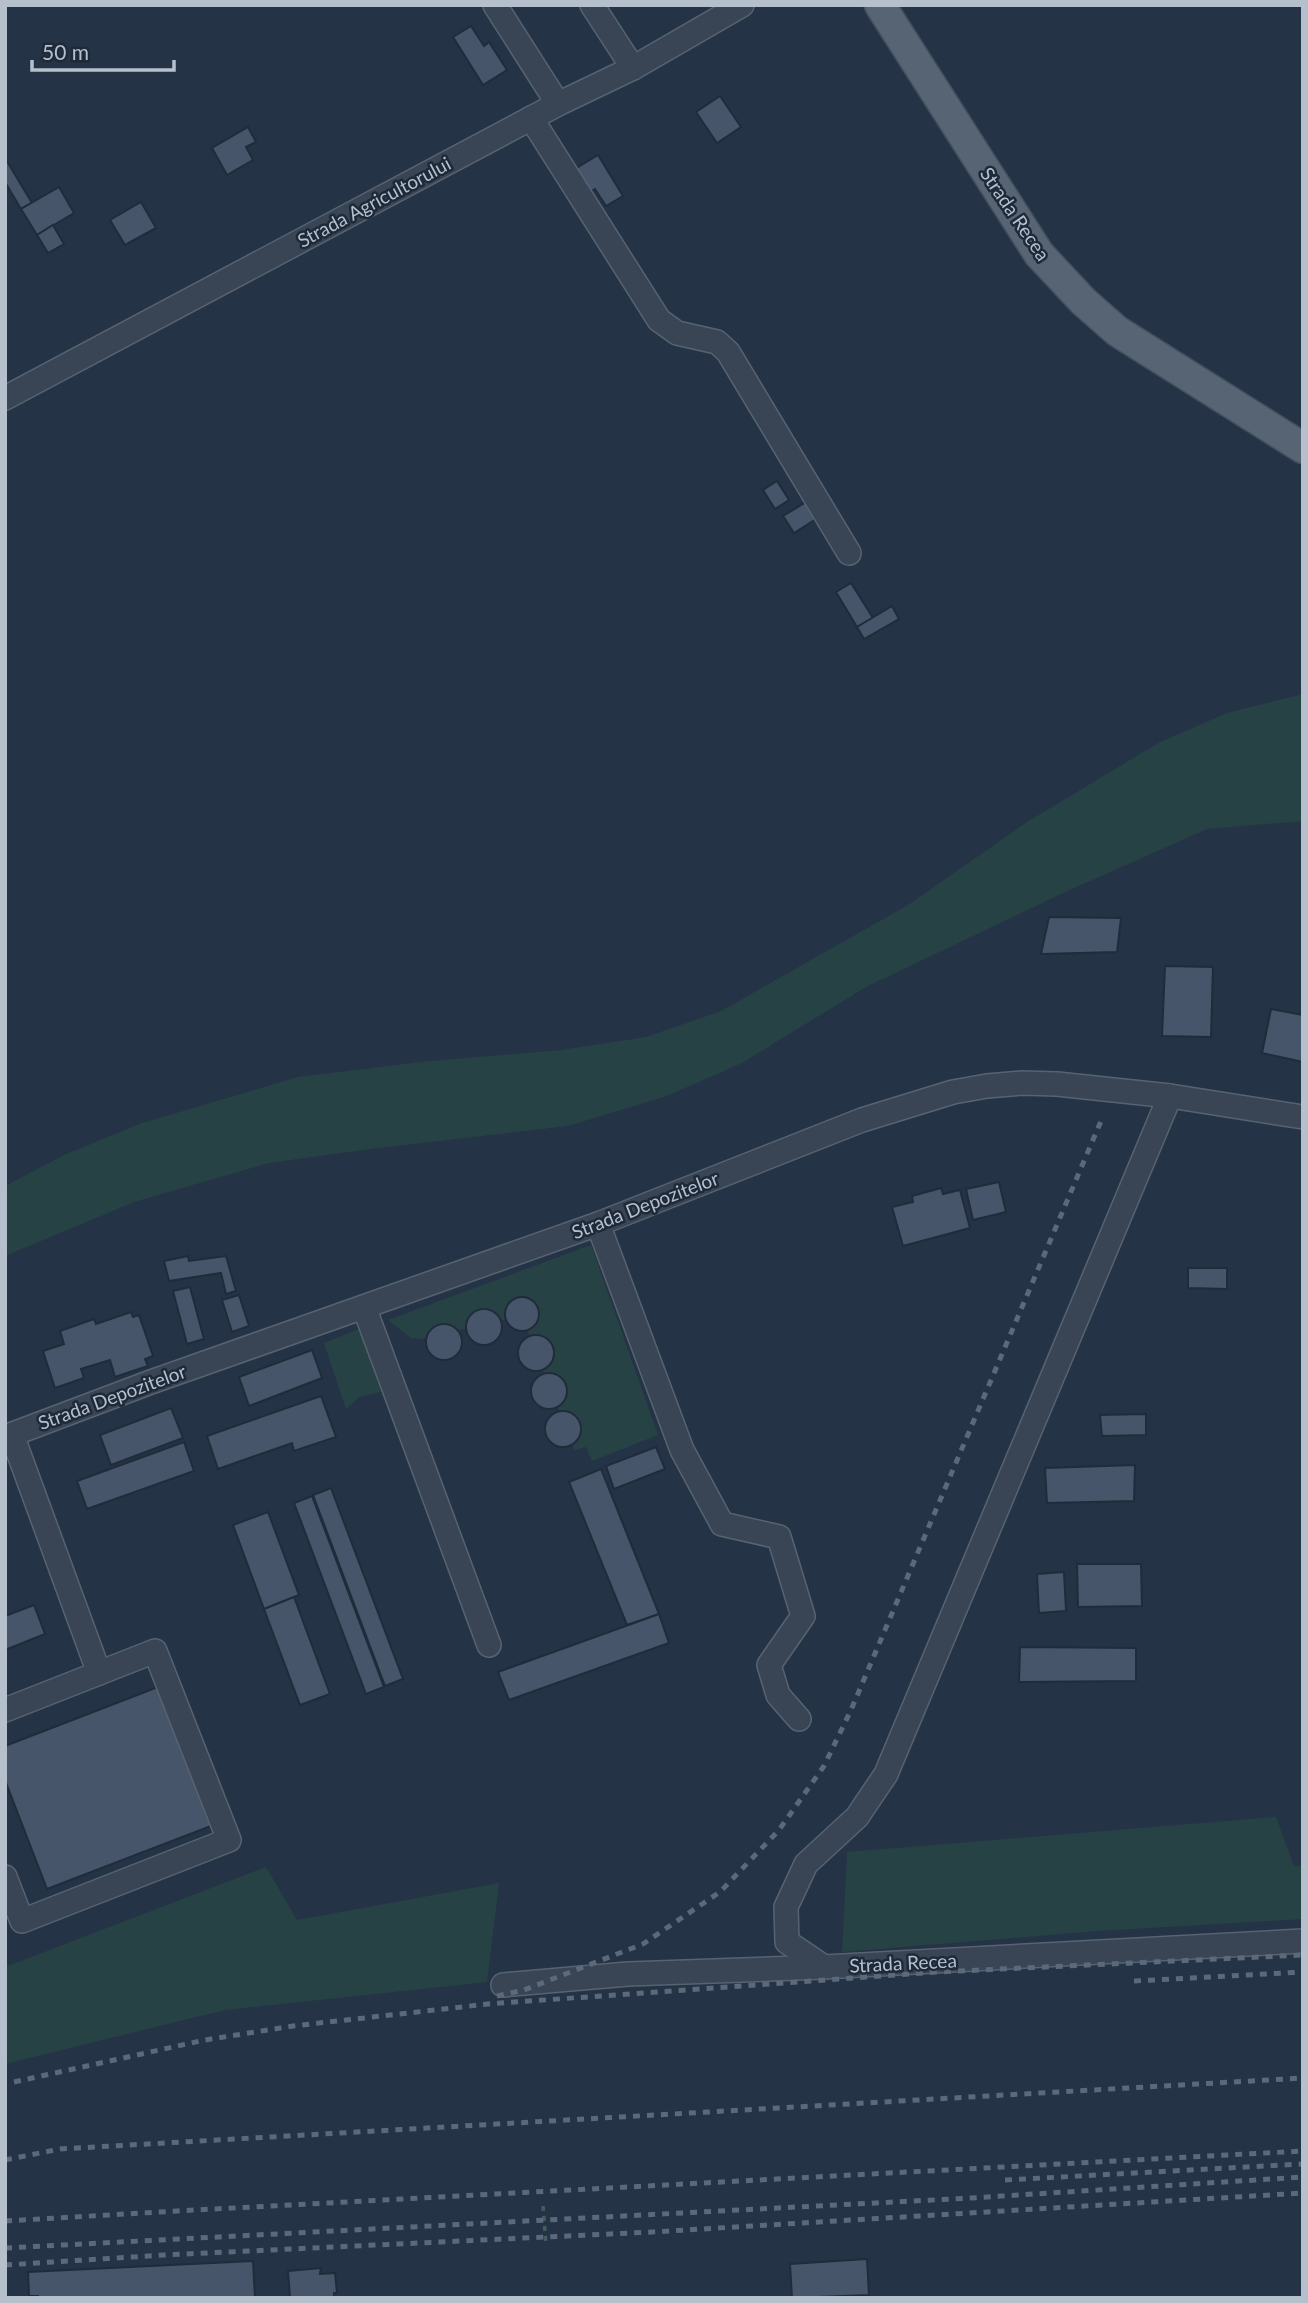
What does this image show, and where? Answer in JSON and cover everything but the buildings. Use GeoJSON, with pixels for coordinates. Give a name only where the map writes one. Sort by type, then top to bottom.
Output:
{"type":"FeatureCollection","features":[{"type":"Feature","properties":{"kind":"main road","name":"Strada Recea"},"geometry":{"type":"LineString","coordinates":[[880,5],[1039,254],[1083,301],[1117,331],[1303,448]]}},
{"type":"Feature","properties":{"kind":"street"},"geometry":{"type":"LineString","coordinates":[[495,5],[558,104]]}},
{"type":"Feature","properties":{"kind":"street"},"geometry":{"type":"LineString","coordinates":[[592,5],[632,68]]}},
{"type":"Feature","properties":{"kind":"street","name":"Strada Agricultorului"},"geometry":{"type":"LineString","coordinates":[[5,398],[744,7]]}},
{"type":"Feature","properties":{"kind":"street"},"geometry":{"type":"LineString","coordinates":[[531,118],[659,320],[677,333],[717,342],[727,352],[849,553]]}},
{"type":"Feature","properties":{"kind":"street","name":"Strada Depozitelor"},"geometry":{"type":"LineString","coordinates":[[8,1436],[151,1382],[598,1224],[862,1120],[953,1092],[1021,1083],[1057,1084],[1170,1096],[1303,1117]]}},
{"type":"Feature","properties":{"kind":"street"},"geometry":{"type":"LineString","coordinates":[[824,1967],[788,1942],[786,1907],[807,1864],[857,1817],[886,1774],[1170,1096]]}},
{"type":"Feature","properties":{"kind":"street"},"geometry":{"type":"LineString","coordinates":[[598,1224],[682,1450],[722,1524],[779,1536],[803,1616],[769,1665],[778,1695],[799,1719]]}},
{"type":"Feature","properties":{"kind":"street"},"geometry":{"type":"LineString","coordinates":[[364,1307],[488,1645]]}},
{"type":"Feature","properties":{"kind":"street"},"geometry":{"type":"LineString","coordinates":[[8,1436],[99,1673]]}},
{"type":"Feature","properties":{"kind":"street"},"geometry":{"type":"LineString","coordinates":[[5,1710],[155,1651],[229,1840],[22,1921],[5,1877]]}},
{"type":"Feature","properties":{"kind":"street","name":"Strada Recea"},"geometry":{"type":"LineString","coordinates":[[502,1985],[628,1975],[1303,1941]]}},
{"type":"Feature","properties":{"kind":"path"},"geometry":{"type":"LineString","coordinates":[[543,2206],[546,2244]]}},
{"type":"Feature","properties":{"kind":"green space"},"geometry":{"type":"Polygon","coordinates":[[[1303,694],[1303,821],[1207,829],[1063,893],[866,987],[742,1063],[667,1096],[568,1126],[269,1163],[134,1202],[5,1256],[5,1186],[64,1155],[142,1123],[298,1077],[429,1061],[561,1050],[646,1037],[721,1011],[908,905],[1027,822],[1158,743],[1227,713],[1303,694]]]}},
{"type":"Feature","properties":{"kind":"green space"},"geometry":{"type":"Polygon","coordinates":[[[591,1245],[658,1435],[592,1461],[586,1447],[574,1450],[522,1316],[420,1339],[411,1338],[388,1320],[591,1245]]]}},
{"type":"Feature","properties":{"kind":"green space"},"geometry":{"type":"Polygon","coordinates":[[[359,1329],[381,1392],[359,1397],[346,1409],[324,1343],[359,1329]]]}},
{"type":"Feature","properties":{"kind":"green space"},"geometry":{"type":"Polygon","coordinates":[[[1276,1817],[1294,1866],[1303,1866],[1303,1919],[1099,1931],[842,1952],[847,1852],[1276,1817]]]}},
{"type":"Feature","properties":{"kind":"green space"},"geometry":{"type":"Polygon","coordinates":[[[266,1867],[297,1920],[499,1883],[487,1982],[225,2010],[5,2064],[5,1967],[266,1867]]]}},
{"type":"Feature","properties":{"kind":"railway"},"geometry":{"type":"LineString","coordinates":[[497,1996],[524,1990],[643,1944],[720,1892],[779,1830],[824,1766],[851,1710],[1101,1121]]}},
{"type":"Feature","properties":{"kind":"railway"},"geometry":{"type":"LineString","coordinates":[[14,2082],[205,2040],[293,2026],[488,2004],[937,1972],[1303,1955]]}},
{"type":"Feature","properties":{"kind":"railway"},"geometry":{"type":"LineString","coordinates":[[1134,1981],[1303,1972]]}},
{"type":"Feature","properties":{"kind":"railway"},"geometry":{"type":"LineString","coordinates":[[5,2160],[60,2149],[1303,2078]]}},
{"type":"Feature","properties":{"kind":"railway"},"geometry":{"type":"LineString","coordinates":[[5,2221],[1303,2151]]}},
{"type":"Feature","properties":{"kind":"railway"},"geometry":{"type":"LineString","coordinates":[[1005,2180],[1303,2164]]}},
{"type":"Feature","properties":{"kind":"railway"},"geometry":{"type":"LineString","coordinates":[[5,2248],[971,2198],[1303,2177]]}},
{"type":"Feature","properties":{"kind":"railway"},"geometry":{"type":"LineString","coordinates":[[5,2265],[652,2232],[1303,2193]]}}]}
